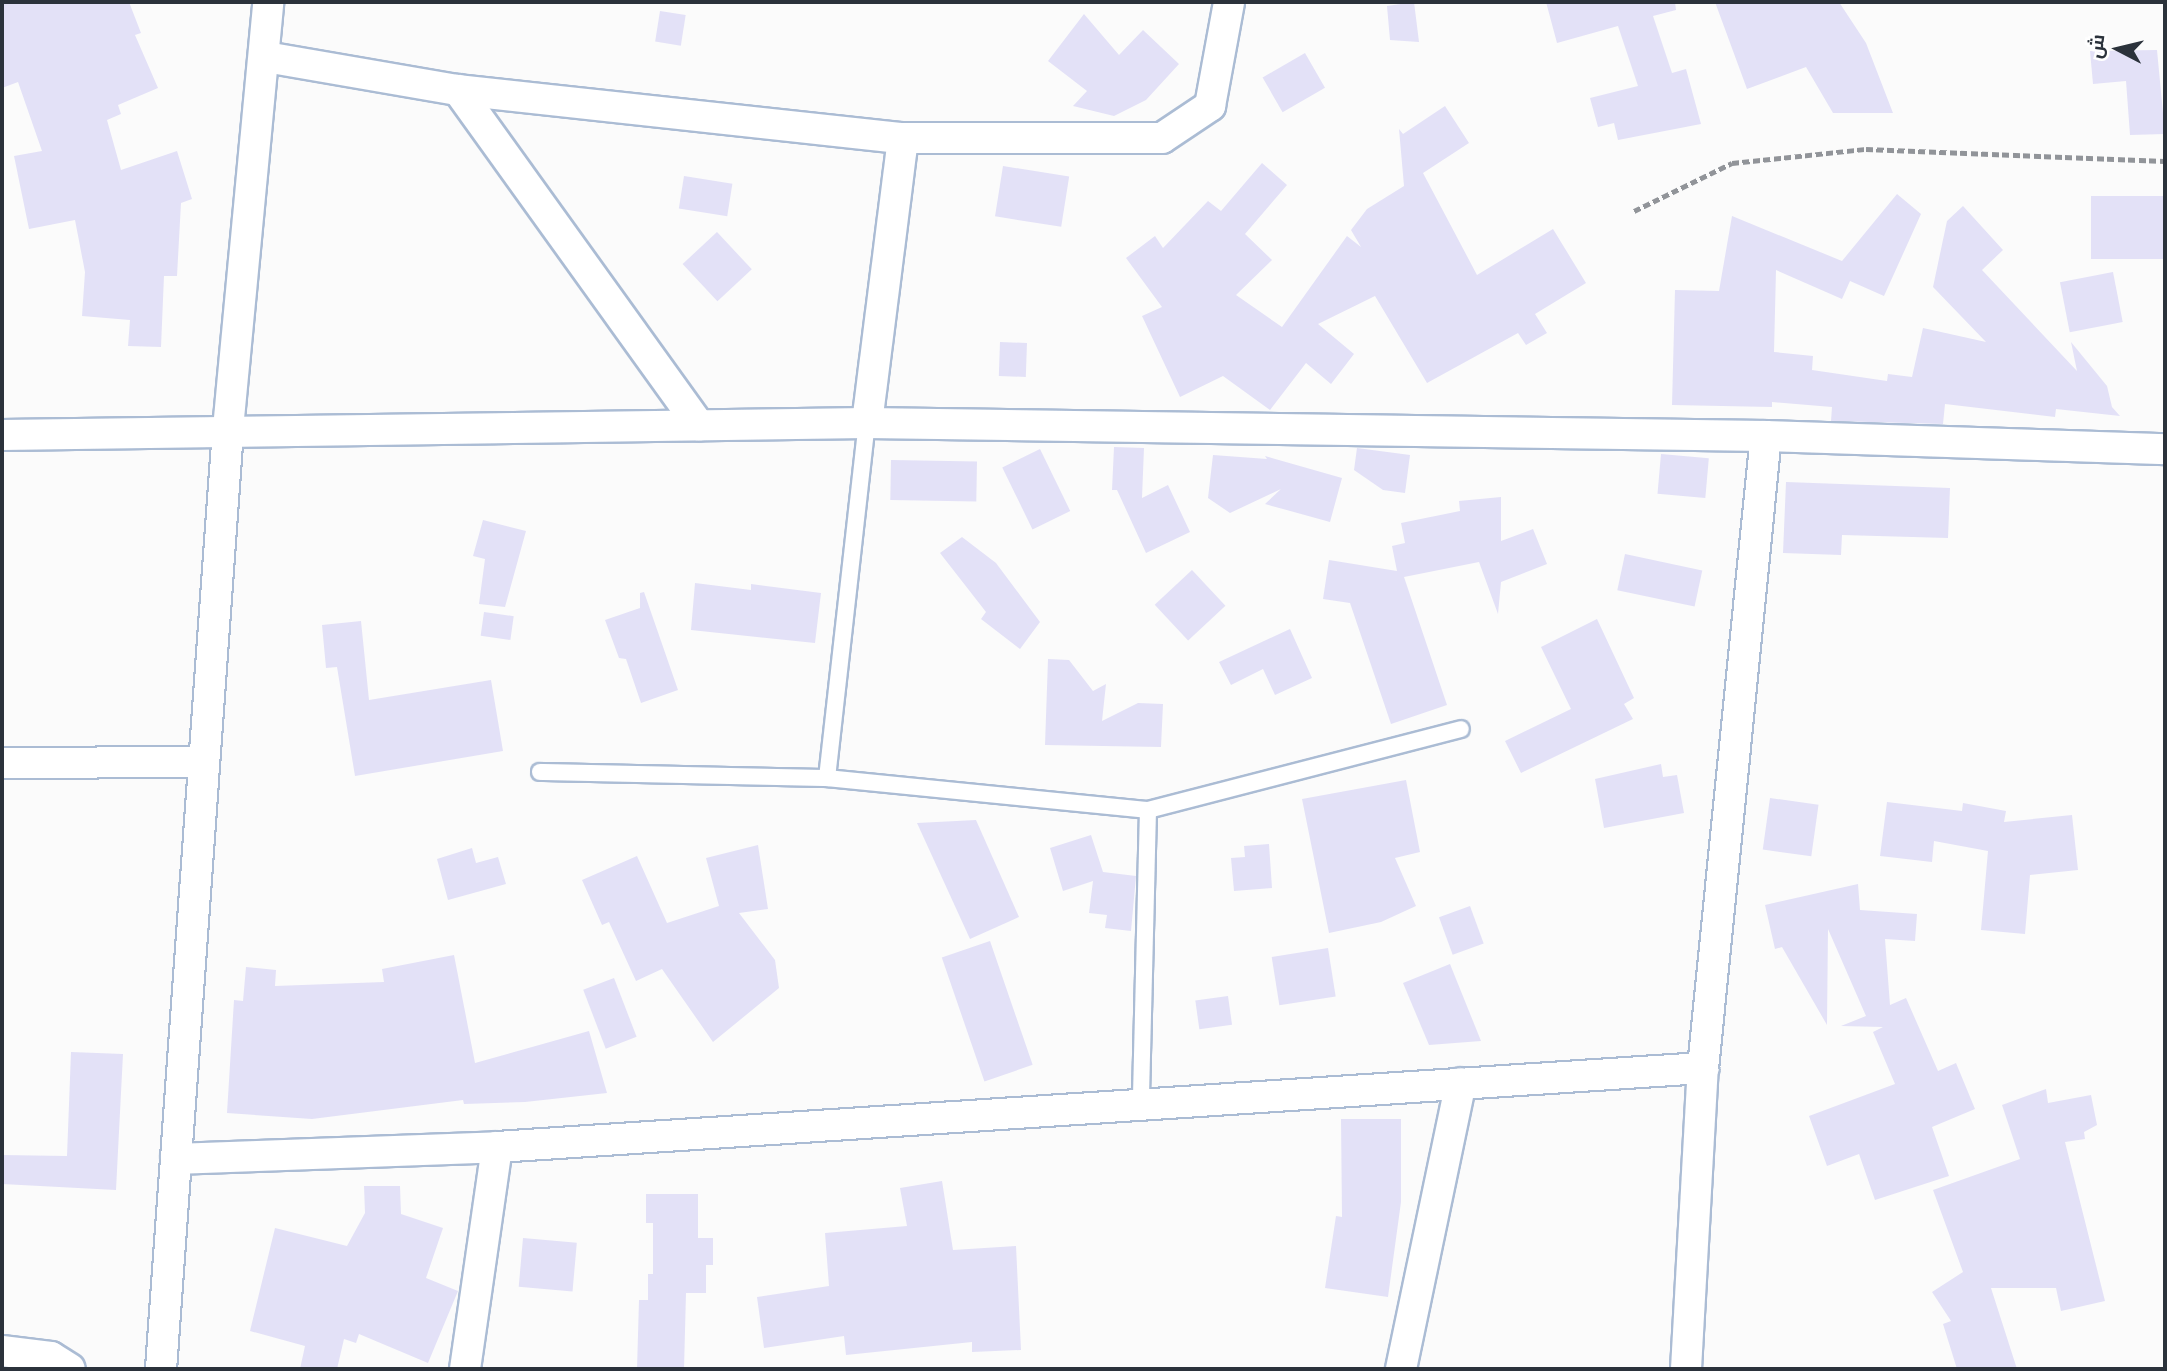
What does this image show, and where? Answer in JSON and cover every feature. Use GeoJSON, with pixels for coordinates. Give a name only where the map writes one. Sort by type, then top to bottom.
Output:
{"type":"FeatureCollection","features":[{"type":"Feature","properties":{"kind":"street"},"geometry":{"type":"LineString","coordinates":[[161,1369],[228,429],[266,57],[268,2]]}},
{"type":"Feature","properties":{"kind":"street"},"geometry":{"type":"LineString","coordinates":[[266,57],[458,90],[903,138],[1162,138],[1210,106],[1229,2]]}},
{"type":"Feature","properties":{"kind":"street"},"geometry":{"type":"LineString","coordinates":[[458,90],[699,425]]}},
{"type":"Feature","properties":{"kind":"street"},"geometry":{"type":"LineString","coordinates":[[867,423],[903,138]]}},
{"type":"Feature","properties":{"kind":"street"},"geometry":{"type":"LineString","coordinates":[[2,435],[228,429],[867,423],[1766,436],[2165,449]]}},
{"type":"Feature","properties":{"kind":"street"},"geometry":{"type":"LineString","coordinates":[[1686,1369],[1703,1068],[1766,436]]}},
{"type":"Feature","properties":{"kind":"street"},"geometry":{"type":"LineString","coordinates":[[2,763],[204,762]]}},
{"type":"Feature","properties":{"kind":"street"},"geometry":{"type":"LineString","coordinates":[[176,1159],[497,1147],[1703,1068]]}},
{"type":"Feature","properties":{"kind":"street"},"geometry":{"type":"LineString","coordinates":[[1401,1369],[1461,1083]]}},
{"type":"Feature","properties":{"kind":"street"},"geometry":{"type":"LineString","coordinates":[[465,1369],[497,1147]]}},
{"type":"Feature","properties":{"kind":"street"},"geometry":{"type":"LineString","coordinates":[[2,1351],[51,1357],[70,1369]]}},
{"type":"Feature","properties":{"kind":"lane"},"geometry":{"type":"LineString","coordinates":[[827,778],[867,423]]}},
{"type":"Feature","properties":{"kind":"lane"},"geometry":{"type":"LineString","coordinates":[[540,772],[827,778],[1148,810],[1461,729]]}},
{"type":"Feature","properties":{"kind":"lane"},"geometry":{"type":"LineString","coordinates":[[1141,1103],[1148,810]]}},
{"type":"Feature","properties":{"kind":"path"},"geometry":{"type":"LineString","coordinates":[[1634,211],[1732,163],[1866,149],[2165,161]]}},
{"type":"Feature","properties":{"kind":"building"},"geometry":{"type":"Polygon","coordinates":[[[2,2],[129,2],[141,33],[135,35],[158,88],[118,105],[121,114],[107,120],[121,170],[177,151],[192,199],[181,203],[177,276],[164,276],[161,347],[128,346],[130,320],[82,316],[85,272],[75,220],[29,229],[14,156],[42,151],[18,82],[2,88],[2,2]]]}},
{"type":"Feature","properties":{"kind":"building"},"geometry":{"type":"Polygon","coordinates":[[[1414,2],[1419,42],[1390,40],[1387,6],[1414,2]]]}},
{"type":"Feature","properties":{"kind":"building"},"geometry":{"type":"Polygon","coordinates":[[[1546,2],[1675,2],[1676,10],[1653,16],[1672,73],[1686,69],[1701,124],[1618,140],[1614,123],[1598,127],[1590,98],[1638,86],[1618,26],[1557,43],[1546,2]]]}},
{"type":"Feature","properties":{"kind":"building"},"geometry":{"type":"Polygon","coordinates":[[[1715,2],[1839,2],[1866,43],[1893,113],[1833,113],[1806,67],[1747,89],[1715,2]]]}},
{"type":"Feature","properties":{"kind":"building"},"geometry":{"type":"Polygon","coordinates":[[[660,11],[686,15],[681,46],[655,42],[660,11]]]}},
{"type":"Feature","properties":{"kind":"building"},"geometry":{"type":"Polygon","coordinates":[[[1084,14],[1119,55],[1143,30],[1179,64],[1146,100],[1114,116],[1073,106],[1087,91],[1048,61],[1084,14]]]}},
{"type":"Feature","properties":{"kind":"building"},"geometry":{"type":"Polygon","coordinates":[[[2157,50],[2165,134],[2130,135],[2126,81],[2093,84],[2090,51],[2157,50]]]}},
{"type":"Feature","properties":{"kind":"building"},"geometry":{"type":"Polygon","coordinates":[[[1305,53],[1325,88],[1283,112],[1263,78],[1305,53]]]}},
{"type":"Feature","properties":{"kind":"building"},"geometry":{"type":"Polygon","coordinates":[[[1445,106],[1469,143],[1423,173],[1477,275],[1553,229],[1586,283],[1535,314],[1547,333],[1526,345],[1518,333],[1427,383],[1375,296],[1318,324],[1354,354],[1331,384],[1306,363],[1270,410],[1223,376],[1180,397],[1142,316],[1162,307],[1126,258],[1155,236],[1163,248],[1208,201],[1221,211],[1262,163],[1287,185],[1245,234],[1272,260],[1236,295],[1282,327],[1347,236],[1361,247],[1351,230],[1367,209],[1404,186],[1399,129],[1403,134],[1445,106]]]}},
{"type":"Feature","properties":{"kind":"building"},"geometry":{"type":"Polygon","coordinates":[[[1003,166],[1069,176],[1061,227],[995,216],[1003,166]]]}},
{"type":"Feature","properties":{"kind":"building"},"geometry":{"type":"Polygon","coordinates":[[[684,176],[732,184],[727,216],[679,209],[684,176]]]}},
{"type":"Feature","properties":{"kind":"building"},"geometry":{"type":"Polygon","coordinates":[[[1897,194],[1921,214],[1884,296],[1850,281],[1842,299],[1776,270],[1774,352],[1813,356],[1812,370],[1887,381],[1888,374],[1912,377],[1923,328],[1986,342],[1933,287],[1947,221],[1963,206],[2003,250],[1982,270],[2077,371],[2071,342],[2107,386],[2112,407],[2120,416],[2056,409],[2055,417],[1945,404],[1943,424],[1831,421],[1832,407],[1772,402],[1772,407],[1672,405],[1675,290],[1719,291],[1732,216],[1842,261],[1897,194]]]}},
{"type":"Feature","properties":{"kind":"building"},"geometry":{"type":"Polygon","coordinates":[[[2091,196],[2165,196],[2165,259],[2091,259],[2091,196]]]}},
{"type":"Feature","properties":{"kind":"building"},"geometry":{"type":"Polygon","coordinates":[[[717,232],[752,269],[717,301],[683,264],[717,232]]]}},
{"type":"Feature","properties":{"kind":"building"},"geometry":{"type":"Polygon","coordinates":[[[2113,272],[2123,322],[2070,332],[2060,282],[2113,272]]]}},
{"type":"Feature","properties":{"kind":"building"},"geometry":{"type":"Polygon","coordinates":[[[1000,342],[1027,343],[1026,377],[999,376],[1000,342]]]}},
{"type":"Feature","properties":{"kind":"building"},"geometry":{"type":"Polygon","coordinates":[[[1114,447],[1144,448],[1142,498],[1168,485],[1190,532],[1146,553],[1117,490],[1112,490],[1114,447]]]}},
{"type":"Feature","properties":{"kind":"building"},"geometry":{"type":"Polygon","coordinates":[[[1357,448],[1410,455],[1405,493],[1383,490],[1354,470],[1357,448]]]}},
{"type":"Feature","properties":{"kind":"building"},"geometry":{"type":"Polygon","coordinates":[[[1040,449],[1070,511],[1032,529],[1002,467],[1040,449]]]}},
{"type":"Feature","properties":{"kind":"building"},"geometry":{"type":"Polygon","coordinates":[[[1661,454],[1709,458],[1705,498],[1658,494],[1661,454]]]}},
{"type":"Feature","properties":{"kind":"building"},"geometry":{"type":"Polygon","coordinates":[[[1213,455],[1267,459],[1265,456],[1342,478],[1330,522],[1265,504],[1281,489],[1230,513],[1208,498],[1213,455]]]}},
{"type":"Feature","properties":{"kind":"building"},"geometry":{"type":"Polygon","coordinates":[[[891,460],[977,462],[976,501],[890,500],[891,460]]]}},
{"type":"Feature","properties":{"kind":"building"},"geometry":{"type":"Polygon","coordinates":[[[1786,482],[1950,488],[1948,538],[1842,535],[1841,555],[1783,553],[1786,482]]]}},
{"type":"Feature","properties":{"kind":"building"},"geometry":{"type":"Polygon","coordinates":[[[1501,497],[1501,541],[1533,529],[1547,564],[1501,582],[1498,614],[1479,562],[1404,577],[1447,705],[1391,724],[1350,603],[1323,599],[1329,560],[1397,571],[1392,546],[1405,543],[1401,523],[1460,511],[1459,501],[1501,497]]]}},
{"type":"Feature","properties":{"kind":"building"},"geometry":{"type":"Polygon","coordinates":[[[483,520],[526,531],[505,607],[479,604],[485,559],[473,556],[483,520]]]}},
{"type":"Feature","properties":{"kind":"building"},"geometry":{"type":"Polygon","coordinates":[[[962,537],[996,563],[1040,622],[1020,649],[981,619],[986,612],[940,553],[962,537]]]}},
{"type":"Feature","properties":{"kind":"building"},"geometry":{"type":"Polygon","coordinates":[[[1625,554],[1702,570],[1695,607],[1617,590],[1625,554]]]}},
{"type":"Feature","properties":{"kind":"building"},"geometry":{"type":"Polygon","coordinates":[[[1192,570],[1225,606],[1188,641],[1155,605],[1192,570]]]}},
{"type":"Feature","properties":{"kind":"building"},"geometry":{"type":"Polygon","coordinates":[[[695,583],[751,590],[751,584],[821,593],[815,643],[691,630],[695,583]]]}},
{"type":"Feature","properties":{"kind":"building"},"geometry":{"type":"Polygon","coordinates":[[[644,592],[678,690],[641,703],[626,659],[619,658],[605,620],[640,608],[640,593],[644,592]]]}},
{"type":"Feature","properties":{"kind":"building"},"geometry":{"type":"Polygon","coordinates":[[[484,612],[514,616],[510,640],[481,636],[484,612]]]}},
{"type":"Feature","properties":{"kind":"building"},"geometry":{"type":"Polygon","coordinates":[[[1597,619],[1634,698],[1624,704],[1633,719],[1521,773],[1505,741],[1571,709],[1541,647],[1597,619]]]}},
{"type":"Feature","properties":{"kind":"building"},"geometry":{"type":"Polygon","coordinates":[[[361,621],[369,700],[491,680],[503,751],[355,776],[337,667],[326,668],[322,625],[361,621]]]}},
{"type":"Feature","properties":{"kind":"building"},"geometry":{"type":"Polygon","coordinates":[[[1290,629],[1312,678],[1275,695],[1263,669],[1231,685],[1219,662],[1290,629]]]}},
{"type":"Feature","properties":{"kind":"building"},"geometry":{"type":"Polygon","coordinates":[[[1048,659],[1069,660],[1093,691],[1106,684],[1102,721],[1138,703],[1163,704],[1161,747],[1045,745],[1048,659]]]}},
{"type":"Feature","properties":{"kind":"building"},"geometry":{"type":"Polygon","coordinates":[[[1661,764],[1663,777],[1677,775],[1684,813],[1604,828],[1595,779],[1661,764]]]}},
{"type":"Feature","properties":{"kind":"building"},"geometry":{"type":"Polygon","coordinates":[[[1406,780],[1420,852],[1395,858],[1416,906],[1381,922],[1329,933],[1302,799],[1406,780]]]}},
{"type":"Feature","properties":{"kind":"building"},"geometry":{"type":"Polygon","coordinates":[[[1770,798],[1819,805],[1811,856],[1763,849],[1770,798]]]}},
{"type":"Feature","properties":{"kind":"building"},"geometry":{"type":"Polygon","coordinates":[[[1887,802],[1962,811],[1963,803],[2006,811],[2004,822],[2072,815],[2078,870],[2030,875],[2025,934],[1981,930],[1988,851],[1934,841],[1932,862],[1880,856],[1887,802]]]}},
{"type":"Feature","properties":{"kind":"building"},"geometry":{"type":"Polygon","coordinates":[[[976,820],[1019,917],[970,939],[917,823],[976,820]]]}},
{"type":"Feature","properties":{"kind":"building"},"geometry":{"type":"Polygon","coordinates":[[[1091,835],[1103,872],[1136,876],[1131,931],[1105,928],[1107,915],[1089,913],[1093,881],[1063,891],[1050,848],[1091,835]]]}},
{"type":"Feature","properties":{"kind":"building"},"geometry":{"type":"Polygon","coordinates":[[[1269,844],[1272,888],[1234,891],[1231,858],[1245,857],[1244,846],[1269,844]]]}},
{"type":"Feature","properties":{"kind":"building"},"geometry":{"type":"Polygon","coordinates":[[[758,845],[768,909],[739,913],[775,960],[779,988],[713,1042],[662,969],[636,981],[609,922],[602,925],[582,880],[637,856],[667,923],[719,906],[706,858],[758,845]]]}},
{"type":"Feature","properties":{"kind":"building"},"geometry":{"type":"Polygon","coordinates":[[[472,848],[476,863],[498,857],[506,884],[448,900],[437,859],[472,848]]]}},
{"type":"Feature","properties":{"kind":"building"},"geometry":{"type":"Polygon","coordinates":[[[1858,884],[1860,910],[1917,914],[1915,941],[1885,939],[1890,1005],[1906,998],[1938,1071],[1956,1063],[1975,1109],[1932,1127],[1949,1176],[1875,1200],[1859,1154],[1827,1166],[1809,1116],[1895,1084],[1873,1032],[1883,1027],[1841,1026],[1866,1016],[1828,929],[1827,1025],[1782,947],[1775,949],[1765,905],[1858,884]]]}},
{"type":"Feature","properties":{"kind":"building"},"geometry":{"type":"Polygon","coordinates":[[[1470,906],[1484,944],[1453,955],[1439,917],[1470,906]]]}},
{"type":"Feature","properties":{"kind":"building"},"geometry":{"type":"Polygon","coordinates":[[[990,941],[1033,1065],[984,1081],[942,958],[990,941]]]}},
{"type":"Feature","properties":{"kind":"building"},"geometry":{"type":"Polygon","coordinates":[[[1328,948],[1336,996],[1279,1005],[1272,957],[1328,948]]]}},
{"type":"Feature","properties":{"kind":"building"},"geometry":{"type":"Polygon","coordinates":[[[454,955],[475,1063],[589,1031],[607,1093],[525,1102],[464,1104],[463,1100],[312,1119],[227,1113],[234,1000],[243,1001],[246,967],[276,970],[275,986],[384,982],[382,969],[454,955]]]}},
{"type":"Feature","properties":{"kind":"building"},"geometry":{"type":"Polygon","coordinates":[[[1450,964],[1481,1041],[1429,1045],[1403,983],[1450,964]]]}},
{"type":"Feature","properties":{"kind":"building"},"geometry":{"type":"Polygon","coordinates":[[[614,978],[637,1037],[606,1049],[583,990],[614,978]]]}},
{"type":"Feature","properties":{"kind":"building"},"geometry":{"type":"Polygon","coordinates":[[[1228,996],[1232,1025],[1199,1029],[1195,1001],[1228,996]]]}},
{"type":"Feature","properties":{"kind":"building"},"geometry":{"type":"Polygon","coordinates":[[[71,1052],[123,1054],[116,1190],[2,1184],[2,1155],[67,1156],[71,1052]]]}},
{"type":"Feature","properties":{"kind":"building"},"geometry":{"type":"Polygon","coordinates":[[[2046,1089],[2048,1103],[2091,1095],[2097,1125],[2084,1132],[2085,1139],[2065,1142],[2105,1301],[2061,1311],[2056,1288],[1991,1288],[2017,1369],[1957,1369],[1943,1324],[1951,1321],[1932,1292],[1963,1272],[1933,1190],[2020,1159],[2002,1105],[2046,1089]]]}},
{"type":"Feature","properties":{"kind":"building"},"geometry":{"type":"Polygon","coordinates":[[[1341,1119],[1401,1119],[1401,1202],[1388,1297],[1325,1288],[1336,1216],[1342,1217],[1341,1119]]]}},
{"type":"Feature","properties":{"kind":"building"},"geometry":{"type":"Polygon","coordinates":[[[942,1181],[953,1250],[1016,1246],[1021,1350],[972,1352],[972,1342],[846,1355],[844,1336],[764,1348],[757,1297],[829,1286],[825,1233],[907,1226],[900,1188],[942,1181]]]}},
{"type":"Feature","properties":{"kind":"building"},"geometry":{"type":"Polygon","coordinates":[[[364,1186],[400,1186],[401,1214],[443,1228],[426,1278],[458,1291],[428,1363],[359,1334],[356,1343],[344,1339],[337,1369],[300,1369],[305,1346],[250,1331],[275,1228],[347,1246],[365,1213],[364,1186]]]}},
{"type":"Feature","properties":{"kind":"building"},"geometry":{"type":"Polygon","coordinates":[[[646,1194],[698,1194],[698,1238],[713,1238],[713,1265],[706,1265],[706,1293],[686,1293],[684,1369],[637,1369],[639,1300],[648,1300],[648,1274],[653,1274],[653,1223],[646,1223],[646,1194]]]}},
{"type":"Feature","properties":{"kind":"building"},"geometry":{"type":"Polygon","coordinates":[[[523,1238],[577,1243],[573,1292],[519,1287],[523,1238]]]}}]}
